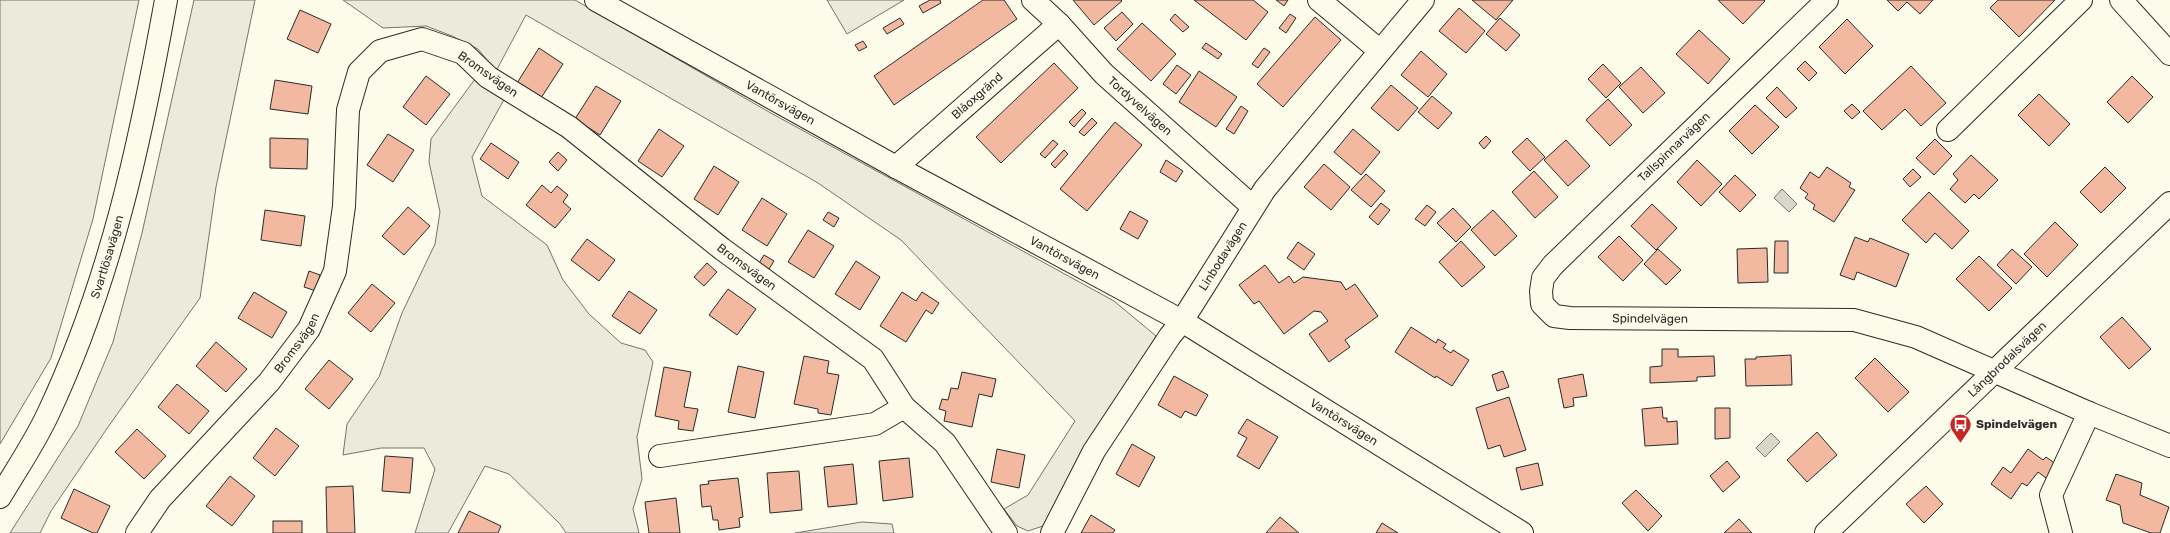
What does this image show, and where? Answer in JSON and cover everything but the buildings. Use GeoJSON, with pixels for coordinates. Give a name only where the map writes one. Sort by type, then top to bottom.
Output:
{"type":"FeatureCollection","features":[{"type":"Feature","properties":{"kind":"street","name":"Svartlösavägen"},"geometry":{"type":"LineString","coordinates":[[0,497],[48,415],[80,340],[113,245],[138,144],[166,0]]}},
{"type":"Feature","properties":{"kind":"street","name":"Vantörsvägen"},"geometry":{"type":"LineString","coordinates":[[596,0],[896,167],[1182,321],[1522,533]]}},
{"type":"Feature","properties":{"kind":"street","name":"Tordyvelvägen"},"geometry":{"type":"LineString","coordinates":[[1033,0],[1059,24],[1104,74],[1253,207]]}},
{"type":"Feature","properties":{"kind":"street"},"geometry":{"type":"LineString","coordinates":[[1319,0],[1379,50]]}},
{"type":"Feature","properties":{"kind":"street","name":"Linbodavägen"},"geometry":{"type":"LineString","coordinates":[[1052,533],[1094,452],[1170,336],[1182,321],[1253,207],[1274,177],[1422,0]]}},
{"type":"Feature","properties":{"kind":"street","name":"Tallspinnarvägen"},"geometry":{"type":"LineString","coordinates":[[1542,304],[1540,291],[1543,278],[1553,265],[1827,0]]}},
{"type":"Feature","properties":{"kind":"street"},"geometry":{"type":"LineString","coordinates":[[1948,130],[2081,0]]}},
{"type":"Feature","properties":{"kind":"street"},"geometry":{"type":"LineString","coordinates":[[2121,0],[2170,54]]}},
{"type":"Feature","properties":{"kind":"street","name":"Blåoxgränd"},"geometry":{"type":"LineString","coordinates":[[896,167],[1059,24]]}},
{"type":"Feature","properties":{"kind":"street","name":"Bromsvägen"},"geometry":{"type":"LineString","coordinates":[[137,533],[160,499],[269,382],[309,329],[335,271],[344,206],[348,110],[359,72],[380,51],[422,39],[463,53],[488,77],[569,127],[722,248],[873,359],[904,407],[945,443],[1006,533]]}},
{"type":"Feature","properties":{"kind":"street","name":"Långbrodalsvägen"},"geometry":{"type":"LineString","coordinates":[[1826,533],[2170,203]]}},
{"type":"Feature","properties":{"kind":"street","name":"Spindelvägen"},"geometry":{"type":"LineString","coordinates":[[1542,304],[1554,316],[1570,318],[1854,320],[1916,337],[2089,413],[2170,446]]}},
{"type":"Feature","properties":{"kind":"street"},"geometry":{"type":"LineString","coordinates":[[660,456],[875,424],[904,407]]}},
{"type":"Feature","properties":{"kind":"street"},"geometry":{"type":"LineString","coordinates":[[2061,533],[2051,495],[2089,413]]}},
{"type":"Feature","properties":{"kind":"shaded area"},"geometry":{"type":"Polygon","coordinates":[[[0,0],[139,0],[93,219],[51,358],[0,444],[0,0]]]}},
{"type":"Feature","properties":{"kind":"shaded area"},"geometry":{"type":"Polygon","coordinates":[[[194,0],[255,0],[216,187],[200,298],[108,427],[51,511],[40,533],[10,533],[78,426],[113,342],[142,233],[194,0]]]}},
{"type":"Feature","properties":{"kind":"shaded area"},"geometry":{"type":"Polygon","coordinates":[[[343,0],[575,0],[769,112],[1114,301],[1156,336],[1043,526],[1028,531],[1017,526],[1004,509],[1028,495],[1075,421],[901,240],[818,183],[526,15],[496,71],[478,49],[452,36],[426,26],[383,28],[343,0]]]}},
{"type":"Feature","properties":{"kind":"shaded area"},"geometry":{"type":"Polygon","coordinates":[[[827,0],[904,0],[847,34],[827,0]]]}},
{"type":"Feature","properties":{"kind":"shaded area"},"geometry":{"type":"Polygon","coordinates":[[[475,79],[506,96],[472,157],[482,196],[547,245],[563,280],[589,314],[621,343],[645,350],[653,362],[637,437],[642,479],[633,509],[639,533],[566,533],[560,524],[509,474],[485,466],[448,533],[415,533],[435,469],[424,448],[381,448],[343,455],[347,424],[379,377],[402,313],[435,244],[440,212],[429,162],[431,139],[475,79]]]}},
{"type":"Feature","properties":{"kind":"shaded area"},"geometry":{"type":"Polygon","coordinates":[[[1782,189],[1797,204],[1789,212],[1774,198],[1782,189]]]}},
{"type":"Feature","properties":{"kind":"shaded area"},"geometry":{"type":"Polygon","coordinates":[[[1771,433],[1780,442],[1765,457],[1756,448],[1771,433]]]}},
{"type":"Feature","properties":{"kind":"shaded area"},"geometry":{"type":"Polygon","coordinates":[[[862,522],[892,524],[894,533],[795,533],[862,522]]]}},
{"type":"Feature","properties":{"kind":"place","name":"Spindelvägen"},"geometry":{"type":"Point","coordinates":[1961,444]}}]}
